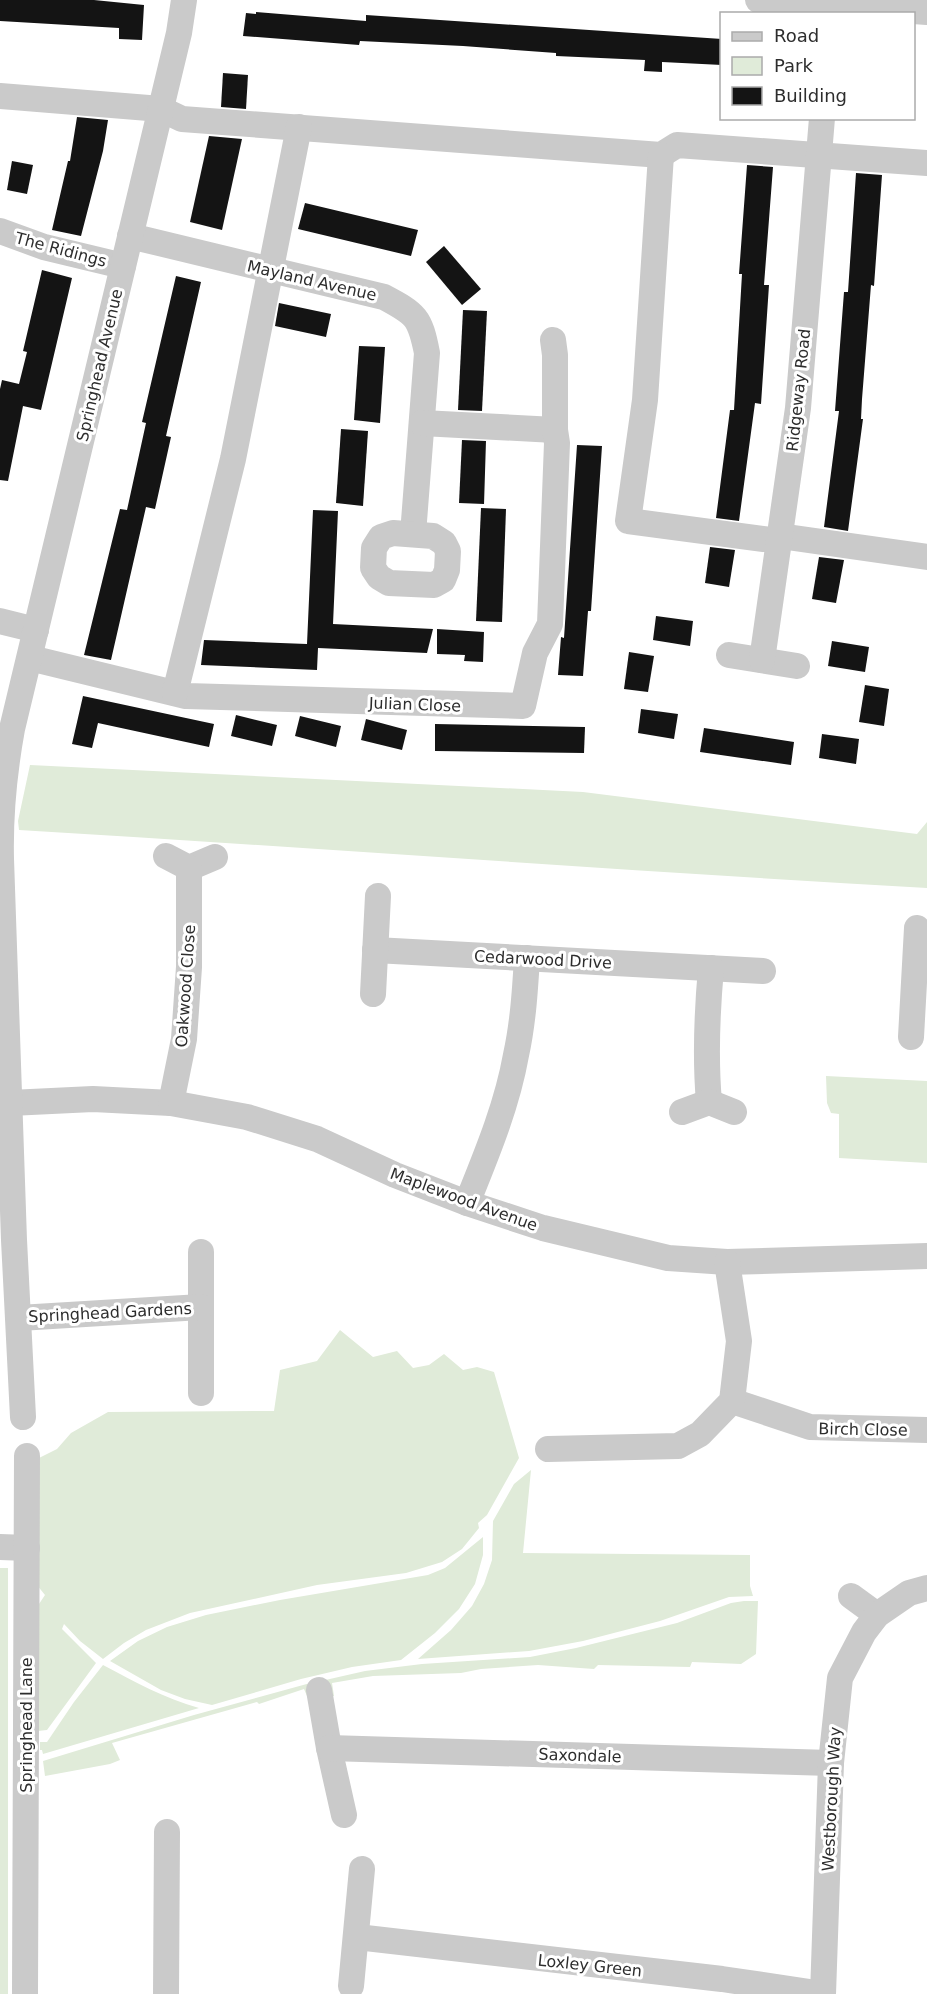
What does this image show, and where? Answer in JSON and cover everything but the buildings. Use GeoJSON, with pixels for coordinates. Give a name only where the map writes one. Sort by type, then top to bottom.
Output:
{"type":"FeatureCollection","features":[{"type":"Feature","properties":{"kind":"street","name":"Springhead Avenue"},"geometry":{"type":"LineString","coordinates":[[1,800],[12,729],[179,33],[184,0]]}},
{"type":"Feature","properties":{"kind":"street"},"geometry":{"type":"LineString","coordinates":[[758,0],[830,9],[927,12]]}},
{"type":"Feature","properties":{"kind":"street"},"geometry":{"type":"LineString","coordinates":[[0,96],[161,109],[182,118],[661,154],[677,144],[927,163]]}},
{"type":"Feature","properties":{"kind":"street","name":"Ridgeway Road"},"geometry":{"type":"LineString","coordinates":[[762,660],[798,408],[822,120]]}},
{"type":"Feature","properties":{"kind":"street"},"geometry":{"type":"LineString","coordinates":[[175,693],[233,459],[299,127]]}},
{"type":"Feature","properties":{"kind":"street"},"geometry":{"type":"LineString","coordinates":[[661,154],[645,400],[628,521],[927,557]]}},
{"type":"Feature","properties":{"kind":"street","name":"The Ridings"},"geometry":{"type":"LineString","coordinates":[[0,231],[44,247],[123,266]]}},
{"type":"Feature","properties":{"kind":"street","name":"Mayland Avenue"},"geometry":{"type":"LineString","coordinates":[[130,236],[384,297],[408,310],[422,328],[427,353],[413,534]]}},
{"type":"Feature","properties":{"kind":"street"},"geometry":{"type":"LineString","coordinates":[[422,423],[555,430],[553,340]]}},
{"type":"Feature","properties":{"kind":"street","name":"Julian Close"},"geometry":{"type":"LineString","coordinates":[[30,658],[186,696],[524,706],[535,653],[550,624],[555,430]]}},
{"type":"Feature","properties":{"kind":"street"},"geometry":{"type":"LineString","coordinates":[[0,621],[36,630]]}},
{"type":"Feature","properties":{"kind":"street"},"geometry":{"type":"LineString","coordinates":[[729,655],[797,666]]}},
{"type":"Feature","properties":{"kind":"street"},"geometry":{"type":"LineString","coordinates":[[1,800],[0,859],[23,1417]]}},
{"type":"Feature","properties":{"kind":"street"},"geometry":{"type":"LineString","coordinates":[[166,856],[189,868],[215,857]]}},
{"type":"Feature","properties":{"kind":"street","name":"Oakwood Close"},"geometry":{"type":"LineString","coordinates":[[171,1103],[184,1039],[189,967],[189,868]]}},
{"type":"Feature","properties":{"kind":"street"},"geometry":{"type":"LineString","coordinates":[[373,994],[378,896]]}},
{"type":"Feature","properties":{"kind":"street"},"geometry":{"type":"LineString","coordinates":[[911,1037],[921,975],[917,928]]}},
{"type":"Feature","properties":{"kind":"street","name":"Cedarwood Drive"},"geometry":{"type":"LineString","coordinates":[[375,950],[764,971]]}},
{"type":"Feature","properties":{"kind":"street"},"geometry":{"type":"LineString","coordinates":[[467,1203],[487,1155],[516,1057],[524,1007],[527,958]]}},
{"type":"Feature","properties":{"kind":"street"},"geometry":{"type":"LineString","coordinates":[[709,1102],[706,1031],[711,968]]}},
{"type":"Feature","properties":{"kind":"street","name":"Maplewood Avenue"},"geometry":{"type":"LineString","coordinates":[[10,1103],[93,1099],[171,1103],[247,1117],[316,1139],[395,1175],[467,1203],[543,1228],[668,1258],[727,1262],[927,1256]]}},
{"type":"Feature","properties":{"kind":"street"},"geometry":{"type":"LineString","coordinates":[[682,1112],[709,1102],[734,1112]]}},
{"type":"Feature","properties":{"kind":"street","name":"Springhead Gardens"},"geometry":{"type":"LineString","coordinates":[[201,1252],[201,1393]]}},
{"type":"Feature","properties":{"kind":"street"},"geometry":{"type":"LineString","coordinates":[[548,1449],[678,1446],[700,1434],[732,1401],[739,1341],[727,1262]]}},
{"type":"Feature","properties":{"kind":"street","name":"Springhead Gardens"},"geometry":{"type":"LineString","coordinates":[[19,1318],[201,1307]]}},
{"type":"Feature","properties":{"kind":"street","name":"Birch Close"},"geometry":{"type":"LineString","coordinates":[[732,1401],[810,1427],[927,1430]]}},
{"type":"Feature","properties":{"kind":"street","name":"Springhead Lane"},"geometry":{"type":"LineString","coordinates":[[25,1994],[27,1456]]}},
{"type":"Feature","properties":{"kind":"street"},"geometry":{"type":"LineString","coordinates":[[0,1547],[27,1548]]}},
{"type":"Feature","properties":{"kind":"street","name":"Westborough Way"},"geometry":{"type":"LineString","coordinates":[[823,1994],[831,1763],[840,1678],[864,1632],[877,1615],[909,1593],[927,1588]]}},
{"type":"Feature","properties":{"kind":"street"},"geometry":{"type":"LineString","coordinates":[[851,1596],[877,1615]]}},
{"type":"Feature","properties":{"kind":"street"},"geometry":{"type":"LineString","coordinates":[[319,1690],[344,1815]]}},
{"type":"Feature","properties":{"kind":"street","name":"Saxondale"},"geometry":{"type":"LineString","coordinates":[[329,1748],[831,1763]]}},
{"type":"Feature","properties":{"kind":"street"},"geometry":{"type":"LineString","coordinates":[[161,1846],[166,1994]]}},
{"type":"Feature","properties":{"kind":"street"},"geometry":{"type":"LineString","coordinates":[[351,1986],[362,1869]]}},
{"type":"Feature","properties":{"kind":"street","name":"Loxley Green"},"geometry":{"type":"LineString","coordinates":[[357,1937],[722,1979],[823,1994]]}},
{"type":"Feature","properties":{"kind":"green space"},"geometry":{"type":"Polygon","coordinates":[[[30,765],[583,792],[917,834],[927,822],[927,888],[19,830],[18,821],[30,765]]]}},
{"type":"Feature","properties":{"kind":"green space"},"geometry":{"type":"Polygon","coordinates":[[[826,1076],[927,1081],[927,1163],[839,1158],[839,1114],[831,1113],[827,1103],[826,1076]]]}},
{"type":"Feature","properties":{"kind":"green space"},"geometry":{"type":"Polygon","coordinates":[[[340,1330],[373,1357],[397,1351],[413,1368],[429,1365],[444,1354],[463,1370],[477,1367],[494,1372],[519,1458],[487,1515],[478,1523],[479,1528],[462,1549],[442,1562],[406,1573],[317,1585],[190,1613],[146,1630],[103,1659],[80,1641],[64,1624],[62,1629],[96,1663],[47,1730],[38,1731],[37,1607],[45,1595],[32,1579],[33,1461],[57,1449],[71,1433],[108,1412],[274,1411],[280,1370],[317,1361],[340,1330]]]}},
{"type":"Feature","properties":{"kind":"green space"},"geometry":{"type":"Polygon","coordinates":[[[531,1470],[523,1553],[750,1555],[750,1586],[753,1596],[729,1597],[660,1621],[583,1641],[529,1651],[418,1659],[451,1630],[472,1606],[484,1584],[492,1560],[493,1521],[514,1484],[531,1470]]]}},
{"type":"Feature","properties":{"kind":"green space"},"geometry":{"type":"Polygon","coordinates":[[[483,1537],[483,1555],[475,1584],[459,1609],[435,1633],[401,1660],[352,1667],[301,1679],[212,1705],[185,1699],[161,1690],[110,1661],[138,1641],[167,1627],[206,1615],[428,1575],[445,1568],[483,1537]]]}},
{"type":"Feature","properties":{"kind":"green space"},"geometry":{"type":"Polygon","coordinates":[[[0,1568],[8,1568],[8,1994],[0,1994],[0,1568]]]}},
{"type":"Feature","properties":{"kind":"green space"},"geometry":{"type":"Polygon","coordinates":[[[758,1601],[756,1654],[741,1664],[692,1662],[690,1667],[598,1665],[594,1669],[538,1665],[481,1669],[461,1673],[373,1676],[332,1683],[334,1696],[325,1697],[321,1681],[365,1671],[422,1664],[530,1657],[677,1623],[731,1603],[758,1601]]]}},
{"type":"Feature","properties":{"kind":"green space"},"geometry":{"type":"Polygon","coordinates":[[[103,1665],[162,1694],[199,1708],[43,1754],[40,1750],[40,1742],[47,1742],[103,1665]]]}},
{"type":"Feature","properties":{"kind":"green space"},"geometry":{"type":"Polygon","coordinates":[[[314,1682],[317,1694],[307,1696],[304,1689],[259,1704],[257,1702],[112,1743],[120,1760],[110,1764],[45,1776],[43,1761],[194,1715],[314,1682]]]}}]}
